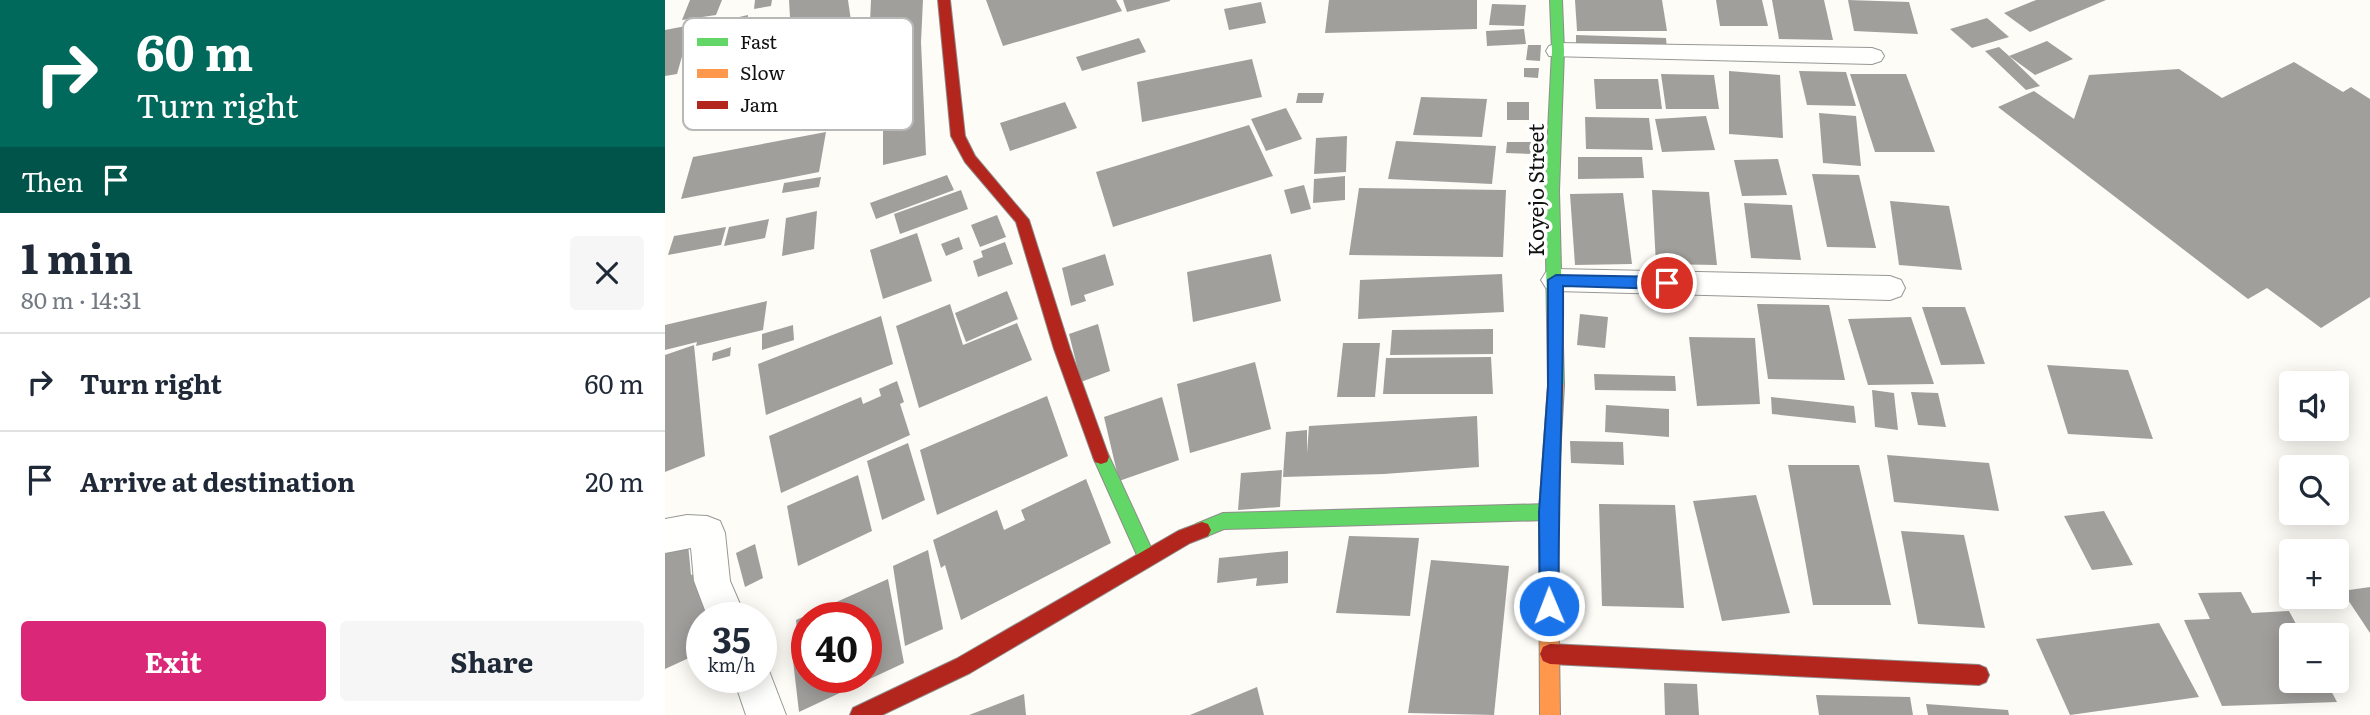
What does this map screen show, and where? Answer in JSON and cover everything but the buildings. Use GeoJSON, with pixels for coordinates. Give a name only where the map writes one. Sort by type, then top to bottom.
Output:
{"type":"FeatureCollection","features":[{"type":"Feature","properties":{"kind":"street"},"geometry":{"type":"LineString","coordinates":[[944,0],[958,136],[964,153],[1010,201],[1022,220],[1095,447],[1119,505],[1147,558]]}},
{"type":"Feature","properties":{"kind":"street","name":"Koyejo Street"},"geometry":{"type":"LineString","coordinates":[[1550,715],[1548,512],[1556,387],[1556,280],[1552,191],[1558,51],[1556,0]]}},
{"type":"Feature","properties":{"kind":"street"},"geometry":{"type":"LineString","coordinates":[[1558,51],[1872,56]]}},
{"type":"Feature","properties":{"kind":"street"},"geometry":{"type":"LineString","coordinates":[[1556,280],[1891,288]]}},
{"type":"Feature","properties":{"kind":"street"},"geometry":{"type":"LineString","coordinates":[[860,715],[963,666],[1184,537],[1223,521],[1548,512]]}},
{"type":"Feature","properties":{"kind":"street"},"geometry":{"type":"LineString","coordinates":[[665,536],[687,531],[707,533],[712,581],[721,602]]}},
{"type":"Feature","properties":{"kind":"street"},"geometry":{"type":"LineString","coordinates":[[1550,654],[1979,674]]}},
{"type":"Feature","properties":{"kind":"street"},"geometry":{"type":"LineString","coordinates":[[758,693],[766,715]]}},
{"type":"Feature","properties":{"kind":"traffic: fast"},"geometry":{"type":"LineString","coordinates":[[1556,0],[1558,51],[1552,191],[1556,385]]}},
{"type":"Feature","properties":{"kind":"traffic: fast"},"geometry":{"type":"LineString","coordinates":[[1101,457],[1147,558]]}},
{"type":"Feature","properties":{"kind":"traffic: fast"},"geometry":{"type":"LineString","coordinates":[[1202,530],[1223,521],[1548,512]]}},
{"type":"Feature","properties":{"kind":"traffic: slow"},"geometry":{"type":"LineString","coordinates":[[1550,715],[1548,512],[1556,385]]}},
{"type":"Feature","properties":{"kind":"traffic: jam"},"geometry":{"type":"LineString","coordinates":[[944,0],[958,136],[970,159],[1022,220],[1062,349],[1101,457]]}},
{"type":"Feature","properties":{"kind":"traffic: jam"},"geometry":{"type":"LineString","coordinates":[[860,715],[963,666],[1184,537],[1202,530]]}},
{"type":"Feature","properties":{"kind":"traffic: jam"},"geometry":{"type":"LineString","coordinates":[[1550,654],[1979,675]]}},
{"type":"Feature","properties":{"kind":"route"},"geometry":{"type":"LineString","coordinates":[[1549,606],[1548,512],[1556,387],[1556,280],[1667,283]]}}]}
